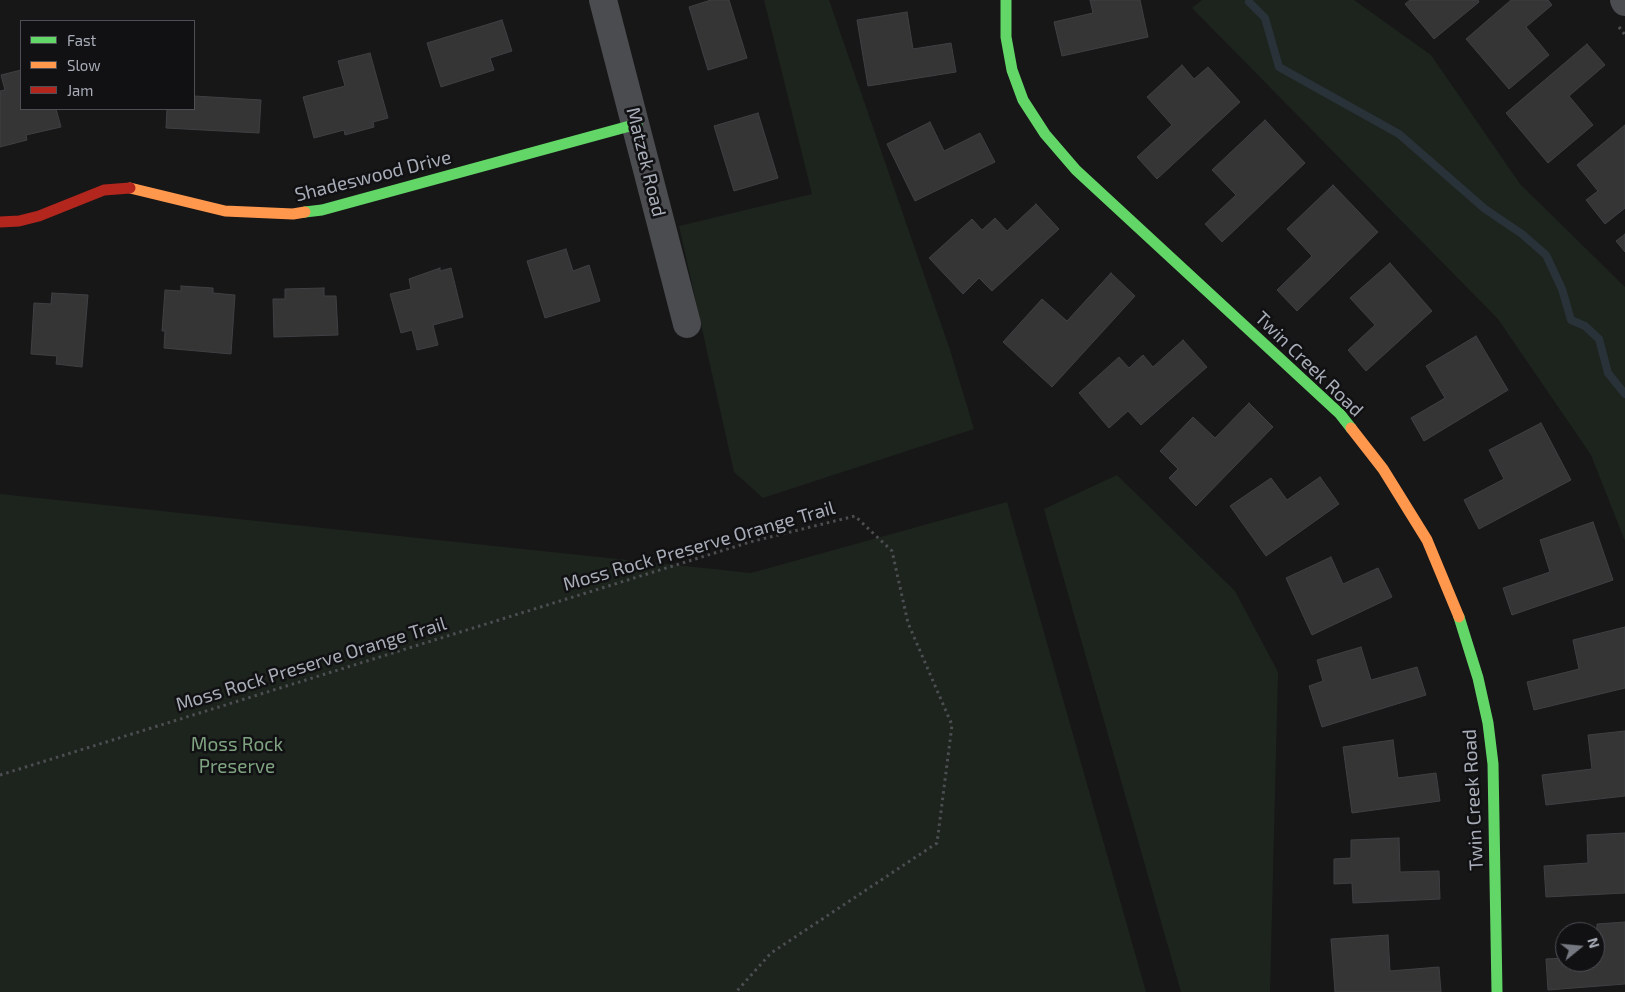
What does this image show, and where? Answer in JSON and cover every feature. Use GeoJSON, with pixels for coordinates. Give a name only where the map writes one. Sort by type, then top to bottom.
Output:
{"type":"FeatureCollection","features":[{"type":"Feature","properties":{"kind":"street","name":"Matzek Road"},"geometry":{"type":"LineString","coordinates":[[603,0],[637,124],[686,324]]}},
{"type":"Feature","properties":{"kind":"street","name":"Twin Creek Road"},"geometry":{"type":"LineString","coordinates":[[1006,0],[1006,37],[1012,70],[1023,100],[1045,134],[1076,170],[1340,414],[1383,469],[1427,540],[1449,589],[1464,631],[1478,678],[1488,723],[1492,764],[1497,992]]}},
{"type":"Feature","properties":{"kind":"street","name":"Shadeswood Drive"},"geometry":{"type":"LineString","coordinates":[[0,222],[19,221],[39,216],[86,196],[104,190],[122,188],[139,189],[225,211],[293,214],[322,210],[637,124]]}},
{"type":"Feature","properties":{"kind":"path","name":"Moss Rock Preserve Orange Trail"},"geometry":{"type":"LineString","coordinates":[[0,775],[741,545],[855,516],[892,551],[908,623],[952,726],[937,843],[771,953],[736,992]]}},
{"type":"Feature","properties":{"kind":"green space"},"geometry":{"type":"Polygon","coordinates":[[[764,0],[829,0],[950,350],[974,429],[763,498],[734,472],[679,226],[812,194],[764,0]]]}},
{"type":"Feature","properties":{"kind":"green space"},"geometry":{"type":"Polygon","coordinates":[[[1202,0],[1354,0],[1431,55],[1520,184],[1625,287],[1625,541],[1591,455],[1498,319],[1192,8],[1202,0]]]}},
{"type":"Feature","properties":{"kind":"green space"},"geometry":{"type":"Polygon","coordinates":[[[1117,475],[1235,591],[1278,672],[1270,992],[1181,992],[1044,509],[1117,475]]]}},
{"type":"Feature","properties":{"kind":"green space","name":"Moss Rock Preserve"},"geometry":{"type":"Polygon","coordinates":[[[0,494],[751,573],[1007,502],[1146,992],[0,992],[0,494]]]}},
{"type":"Feature","properties":{"kind":"building"},"geometry":{"type":"Polygon","coordinates":[[[711,0],[729,0],[747,58],[708,70],[689,7],[711,0]]]}},
{"type":"Feature","properties":{"kind":"building"},"geometry":{"type":"Polygon","coordinates":[[[1090,0],[1140,0],[1148,37],[1062,56],[1054,22],[1093,13],[1090,0]]]}},
{"type":"Feature","properties":{"kind":"building"},"geometry":{"type":"Polygon","coordinates":[[[1410,0],[1478,0],[1479,2],[1434,39],[1405,4],[1410,0]]]}},
{"type":"Feature","properties":{"kind":"building"},"geometry":{"type":"Polygon","coordinates":[[[1511,0],[1548,0],[1552,5],[1526,27],[1549,55],[1509,89],[1466,39],[1511,0]]]}},
{"type":"Feature","properties":{"kind":"building"},"geometry":{"type":"Polygon","coordinates":[[[907,12],[913,49],[951,43],[956,72],[868,86],[857,20],[907,12]]]}},
{"type":"Feature","properties":{"kind":"building"},"geometry":{"type":"Polygon","coordinates":[[[502,20],[512,51],[490,58],[494,70],[441,87],[427,43],[502,20]]]}},
{"type":"Feature","properties":{"kind":"building"},"geometry":{"type":"Polygon","coordinates":[[[1587,44],[1605,65],[1569,96],[1593,125],[1548,163],[1506,113],[1587,44]]]}},
{"type":"Feature","properties":{"kind":"building"},"geometry":{"type":"Polygon","coordinates":[[[370,53],[388,118],[373,122],[374,127],[345,135],[344,130],[314,138],[303,97],[345,86],[338,61],[370,53]]]}},
{"type":"Feature","properties":{"kind":"building"},"geometry":{"type":"Polygon","coordinates":[[[1182,65],[1194,79],[1208,67],[1240,102],[1157,179],[1137,157],[1172,125],[1147,97],[1182,65]]]}},
{"type":"Feature","properties":{"kind":"building"},"geometry":{"type":"Polygon","coordinates":[[[20,70],[20,110],[56,110],[61,127],[26,135],[27,140],[0,147],[0,91],[5,90],[1,75],[20,70]]]}},
{"type":"Feature","properties":{"kind":"building"},"geometry":{"type":"Polygon","coordinates":[[[195,96],[261,100],[259,133],[166,128],[167,110],[195,110],[195,96]]]}},
{"type":"Feature","properties":{"kind":"building"},"geometry":{"type":"Polygon","coordinates":[[[758,113],[778,178],[734,191],[714,126],[758,113]]]}},
{"type":"Feature","properties":{"kind":"building"},"geometry":{"type":"Polygon","coordinates":[[[1265,120],[1305,163],[1222,242],[1205,224],[1236,195],[1212,170],[1265,120]]]}},
{"type":"Feature","properties":{"kind":"building"},"geometry":{"type":"Polygon","coordinates":[[[930,122],[944,151],[980,133],[995,162],[915,201],[887,144],[930,122]]]}},
{"type":"Feature","properties":{"kind":"building"},"geometry":{"type":"Polygon","coordinates":[[[1625,125],[1625,208],[1605,224],[1586,200],[1598,191],[1577,165],[1625,125]]]}},
{"type":"Feature","properties":{"kind":"building"},"geometry":{"type":"Polygon","coordinates":[[[1333,185],[1378,232],[1297,311],[1277,290],[1312,256],[1287,229],[1333,185]]]}},
{"type":"Feature","properties":{"kind":"building"},"geometry":{"type":"Polygon","coordinates":[[[1036,204],[1059,229],[992,291],[979,278],[963,294],[929,258],[972,219],[982,230],[995,218],[1007,231],[1036,204]]]}},
{"type":"Feature","properties":{"kind":"building"},"geometry":{"type":"Polygon","coordinates":[[[1625,234],[1625,252],[1616,241],[1625,234]]]}},
{"type":"Feature","properties":{"kind":"building"},"geometry":{"type":"Polygon","coordinates":[[[566,249],[573,271],[589,265],[600,301],[545,318],[527,261],[566,249]]]}},
{"type":"Feature","properties":{"kind":"building"},"geometry":{"type":"Polygon","coordinates":[[[1390,263],[1432,311],[1366,371],[1348,350],[1375,325],[1350,298],[1390,263]]]}},
{"type":"Feature","properties":{"kind":"building"},"geometry":{"type":"Polygon","coordinates":[[[440,268],[440,271],[451,268],[463,317],[433,325],[438,345],[417,350],[412,330],[401,333],[390,294],[411,289],[409,279],[440,268]]]}},
{"type":"Feature","properties":{"kind":"building"},"geometry":{"type":"Polygon","coordinates":[[[1111,273],[1135,296],[1052,387],[1003,342],[1042,299],[1067,321],[1111,273]]]}},
{"type":"Feature","properties":{"kind":"building"},"geometry":{"type":"Polygon","coordinates":[[[181,286],[213,288],[213,293],[235,295],[231,354],[164,348],[165,331],[162,331],[165,290],[181,291],[181,286]]]}},
{"type":"Feature","properties":{"kind":"building"},"geometry":{"type":"Polygon","coordinates":[[[324,288],[324,296],[336,296],[338,335],[274,337],[273,299],[285,299],[285,289],[324,288]]]}},
{"type":"Feature","properties":{"kind":"building"},"geometry":{"type":"Polygon","coordinates":[[[52,293],[88,295],[82,367],[56,364],[57,356],[31,354],[34,303],[51,304],[52,293]]]}},
{"type":"Feature","properties":{"kind":"building"},"geometry":{"type":"Polygon","coordinates":[[[1476,336],[1508,390],[1424,441],[1411,418],[1445,398],[1426,366],[1476,336]]]}},
{"type":"Feature","properties":{"kind":"building"},"geometry":{"type":"Polygon","coordinates":[[[1183,340],[1207,367],[1141,425],[1128,411],[1109,428],[1079,393],[1119,357],[1129,368],[1143,355],[1153,367],[1183,340]]]}},
{"type":"Feature","properties":{"kind":"building"},"geometry":{"type":"Polygon","coordinates":[[[1249,403],[1273,427],[1196,506],[1169,478],[1178,469],[1160,451],[1193,417],[1215,438],[1249,403]]]}},
{"type":"Feature","properties":{"kind":"building"},"geometry":{"type":"Polygon","coordinates":[[[1541,423],[1571,480],[1479,529],[1464,500],[1504,479],[1489,450],[1541,423]]]}},
{"type":"Feature","properties":{"kind":"building"},"geometry":{"type":"Polygon","coordinates":[[[1320,477],[1339,504],[1266,556],[1230,506],[1271,478],[1287,500],[1320,477]]]}},
{"type":"Feature","properties":{"kind":"building"},"geometry":{"type":"Polygon","coordinates":[[[1593,522],[1613,580],[1512,615],[1503,588],[1550,572],[1540,540],[1593,522]]]}},
{"type":"Feature","properties":{"kind":"building"},"geometry":{"type":"Polygon","coordinates":[[[1331,557],[1343,584],[1378,568],[1392,597],[1312,635],[1286,578],[1331,557]]]}},
{"type":"Feature","properties":{"kind":"building"},"geometry":{"type":"Polygon","coordinates":[[[1625,627],[1625,688],[1534,710],[1527,682],[1579,669],[1573,640],[1625,627]]]}},
{"type":"Feature","properties":{"kind":"building"},"geometry":{"type":"Polygon","coordinates":[[[1361,647],[1371,680],[1417,667],[1426,695],[1322,727],[1309,686],[1323,681],[1317,660],[1361,647]]]}},
{"type":"Feature","properties":{"kind":"building"},"geometry":{"type":"Polygon","coordinates":[[[1625,731],[1625,796],[1546,805],[1542,775],[1592,769],[1588,735],[1625,731]]]}},
{"type":"Feature","properties":{"kind":"building"},"geometry":{"type":"Polygon","coordinates":[[[1393,740],[1398,778],[1436,773],[1440,801],[1352,813],[1343,747],[1393,740]]]}},
{"type":"Feature","properties":{"kind":"building"},"geometry":{"type":"Polygon","coordinates":[[[1625,833],[1625,893],[1546,897],[1544,866],[1588,863],[1587,835],[1625,833]]]}},
{"type":"Feature","properties":{"kind":"building"},"geometry":{"type":"Polygon","coordinates":[[[1399,838],[1400,872],[1439,871],[1440,899],[1353,903],[1352,883],[1334,884],[1334,859],[1351,858],[1351,840],[1399,838]]]}},
{"type":"Feature","properties":{"kind":"building"},"geometry":{"type":"Polygon","coordinates":[[[1625,922],[1625,984],[1548,990],[1546,959],[1555,959],[1555,972],[1605,972],[1605,923],[1625,922]]]}},
{"type":"Feature","properties":{"kind":"building"},"geometry":{"type":"Polygon","coordinates":[[[1388,935],[1390,971],[1439,967],[1441,992],[1335,992],[1331,939],[1388,935]]]}},
{"type":"Feature","properties":{"kind":"waterway"},"geometry":{"type":"LineString","coordinates":[[1249,2],[1265,18],[1279,67],[1399,134],[1485,209],[1522,234],[1546,255],[1562,289],[1571,320],[1585,326],[1599,339],[1608,373],[1625,394]]}},
{"type":"Feature","properties":{"kind":"traffic: fast"},"geometry":{"type":"LineString","coordinates":[[1006,0],[1006,37],[1012,70],[1023,100],[1045,134],[1076,170],[1340,414],[1351,428]]}},
{"type":"Feature","properties":{"kind":"traffic: fast"},"geometry":{"type":"LineString","coordinates":[[305,212],[322,210],[637,124]]}},
{"type":"Feature","properties":{"kind":"traffic: fast"},"geometry":{"type":"LineString","coordinates":[[1459,617],[1478,678],[1488,723],[1493,764],[1497,992]]}},
{"type":"Feature","properties":{"kind":"traffic: slow"},"geometry":{"type":"LineString","coordinates":[[130,188],[225,211],[293,214],[305,212]]}},
{"type":"Feature","properties":{"kind":"traffic: slow"},"geometry":{"type":"LineString","coordinates":[[1351,428],[1383,469],[1427,540],[1459,617]]}},
{"type":"Feature","properties":{"kind":"traffic: jam"},"geometry":{"type":"LineString","coordinates":[[0,222],[19,221],[39,216],[104,190],[130,188]]}}]}
